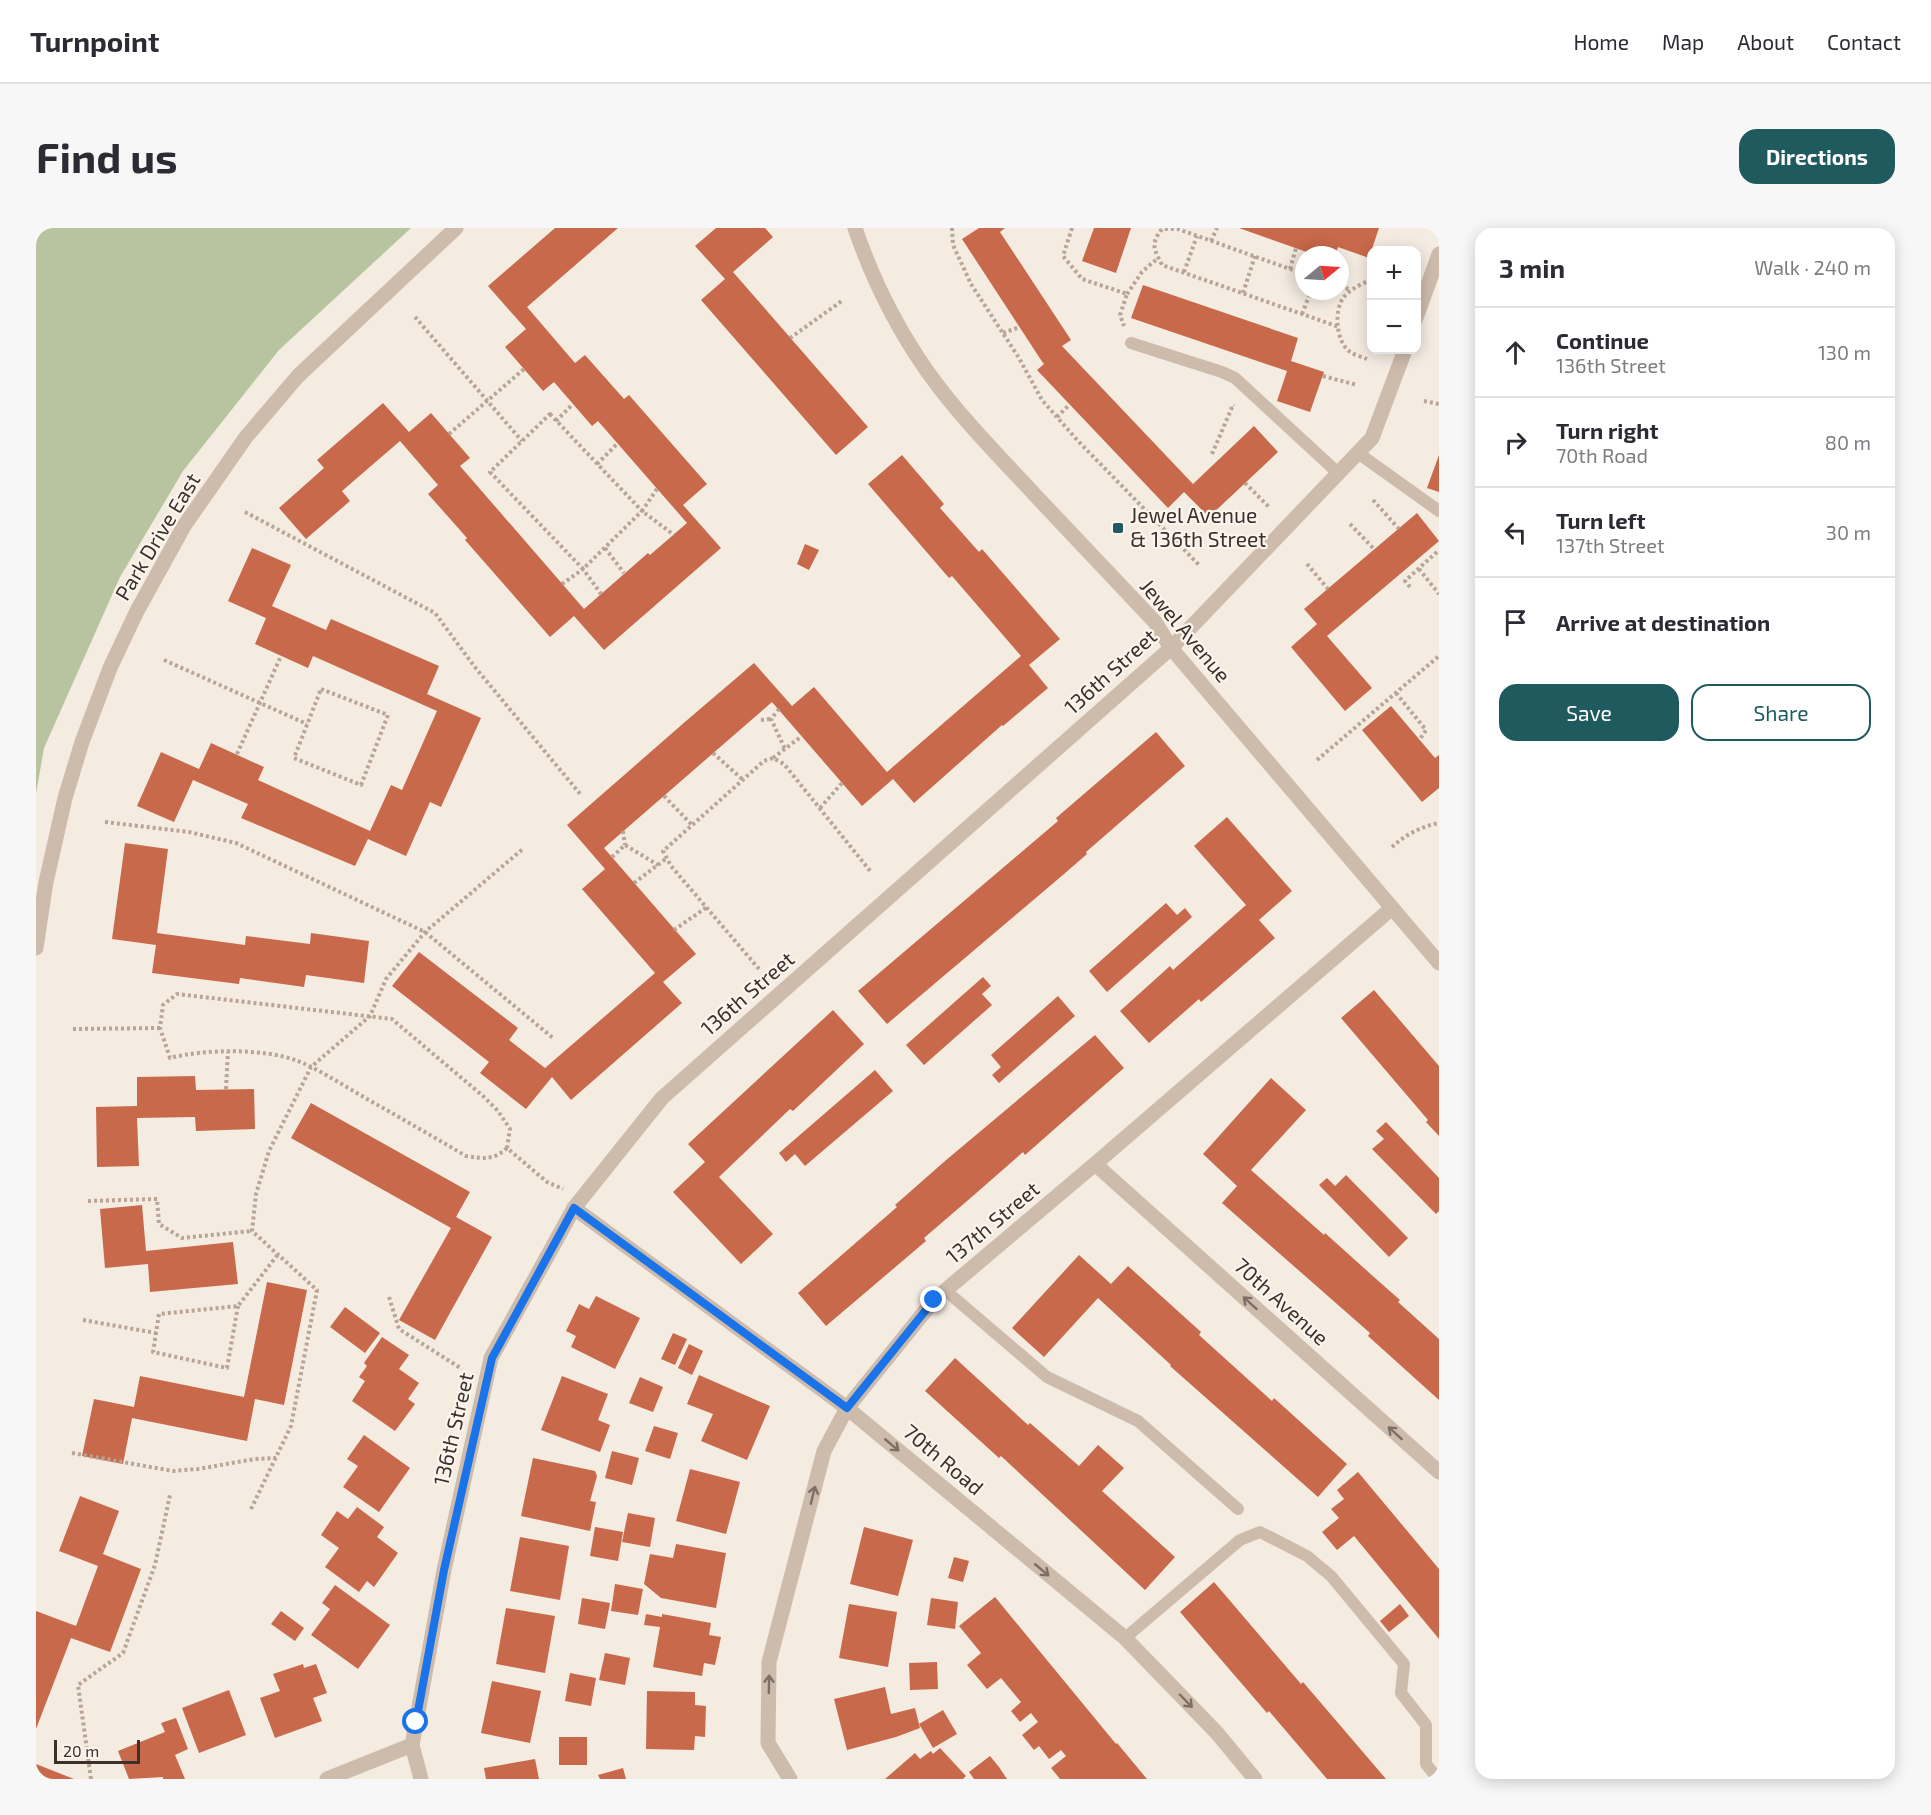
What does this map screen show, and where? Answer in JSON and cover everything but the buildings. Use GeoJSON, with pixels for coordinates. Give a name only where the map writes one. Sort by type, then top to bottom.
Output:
{"type":"FeatureCollection","features":[{"type":"Feature","properties":{"kind":"street","name":"Park Drive East"},"geometry":{"type":"LineString","coordinates":[[36,948],[46,882],[65,798],[82,742],[110,668],[136,611],[184,526],[246,437],[298,376],[456,228]]}},
{"type":"Feature","properties":{"kind":"street","name":"Jewel Avenue"},"geometry":{"type":"LineString","coordinates":[[855,228],[896,320],[926,370],[945,394],[982,438],[1155,622],[1171,648],[1439,963]]}},
{"type":"Feature","properties":{"kind":"street"},"geometry":{"type":"LineString","coordinates":[[1421,304],[1439,254]]}},
{"type":"Feature","properties":{"kind":"street","name":"136th Street"},"geometry":{"type":"LineString","coordinates":[[412,1745],[444,1570],[492,1358],[578,1203],[662,1098],[1171,648],[1372,438],[1404,354]]}},
{"type":"Feature","properties":{"kind":"street","name":"137th Street"},"geometry":{"type":"LineString","coordinates":[[790,1779],[768,1743],[769,1662],[824,1451],[847,1408],[934,1300],[1392,908]]}},
{"type":"Feature","properties":{"kind":"street","name":"70th Avenue"},"geometry":{"type":"LineString","coordinates":[[1095,1164],[1439,1472]]}},
{"type":"Feature","properties":{"kind":"street","name":"70th Road"},"geometry":{"type":"LineString","coordinates":[[578,1203],[847,1408],[1125,1638],[1217,1733],[1255,1779]]}},
{"type":"Feature","properties":{"kind":"street"},"geometry":{"type":"LineString","coordinates":[[336,1778],[412,1745],[422,1779]]}},
{"type":"Feature","properties":{"kind":"lane"},"geometry":{"type":"LineString","coordinates":[[1131,342],[1235,378],[1338,473]]}},
{"type":"Feature","properties":{"kind":"lane"},"geometry":{"type":"LineString","coordinates":[[1358,453],[1439,511]]}},
{"type":"Feature","properties":{"kind":"lane"},"geometry":{"type":"LineString","coordinates":[[945,1290],[1047,1377],[1138,1421],[1238,1509]]}},
{"type":"Feature","properties":{"kind":"lane"},"geometry":{"type":"LineString","coordinates":[[1125,1638],[1240,1540],[1260,1532],[1307,1556],[1331,1576],[1404,1664],[1401,1693],[1426,1725],[1426,1764],[1438,1779]]}},
{"type":"Feature","properties":{"kind":"path"},"geometry":{"type":"LineString","coordinates":[[952,228],[953,245],[971,284],[1019,358],[1042,400],[1078,441],[1200,566]]}},
{"type":"Feature","properties":{"kind":"path"},"geometry":{"type":"LineString","coordinates":[[1072,228],[1063,256],[1082,279],[1127,294]]}},
{"type":"Feature","properties":{"kind":"path"},"geometry":{"type":"LineString","coordinates":[[1211,241],[1217,228]]}},
{"type":"Feature","properties":{"kind":"path"},"geometry":{"type":"LineString","coordinates":[[1295,271],[1178,229],[1162,229],[1154,238],[1154,251],[1162,265],[1339,327]]}},
{"type":"Feature","properties":{"kind":"path"},"geometry":{"type":"LineString","coordinates":[[1184,272],[1197,236]]}},
{"type":"Feature","properties":{"kind":"path"},"geometry":{"type":"LineString","coordinates":[[1290,269],[1295,252]]}},
{"type":"Feature","properties":{"kind":"path"},"geometry":{"type":"LineString","coordinates":[[1243,293],[1255,256]]}},
{"type":"Feature","properties":{"kind":"path"},"geometry":{"type":"LineString","coordinates":[[1125,328],[1119,315],[1127,294],[1142,272],[1158,258]]}},
{"type":"Feature","properties":{"kind":"path"},"geometry":{"type":"LineString","coordinates":[[1367,282],[1343,298],[1337,315],[1340,335],[1348,351],[1367,359]]}},
{"type":"Feature","properties":{"kind":"path"},"geometry":{"type":"LineString","coordinates":[[790,338],[843,300]]}},
{"type":"Feature","properties":{"kind":"path"},"geometry":{"type":"LineString","coordinates":[[1302,314],[1307,300]]}},
{"type":"Feature","properties":{"kind":"path"},"geometry":{"type":"LineString","coordinates":[[415,317],[522,441]]}},
{"type":"Feature","properties":{"kind":"path"},"geometry":{"type":"LineString","coordinates":[[1003,333],[1020,327]]}},
{"type":"Feature","properties":{"kind":"path"},"geometry":{"type":"LineString","coordinates":[[449,434],[524,369]]}},
{"type":"Feature","properties":{"kind":"path"},"geometry":{"type":"LineString","coordinates":[[1323,376],[1357,385]]}},
{"type":"Feature","properties":{"kind":"path"},"geometry":{"type":"LineString","coordinates":[[1424,401],[1439,404]]}},
{"type":"Feature","properties":{"kind":"path"},"geometry":{"type":"LineString","coordinates":[[556,421],[573,404]]}},
{"type":"Feature","properties":{"kind":"path"},"geometry":{"type":"LineString","coordinates":[[1057,417],[1069,405]]}},
{"type":"Feature","properties":{"kind":"path"},"geometry":{"type":"LineString","coordinates":[[1212,454],[1233,405],[1241,413]]}},
{"type":"Feature","properties":{"kind":"path"},"geometry":{"type":"LineString","coordinates":[[601,594],[583,569],[490,471],[550,414],[642,511],[674,535]]}},
{"type":"Feature","properties":{"kind":"path"},"geometry":{"type":"LineString","coordinates":[[597,464],[618,443]]}},
{"type":"Feature","properties":{"kind":"path"},"geometry":{"type":"LineString","coordinates":[[1245,483],[1270,508]]}},
{"type":"Feature","properties":{"kind":"path"},"geometry":{"type":"LineString","coordinates":[[562,584],[583,569],[605,548],[642,511],[657,489]]}},
{"type":"Feature","properties":{"kind":"path"},"geometry":{"type":"LineString","coordinates":[[1373,500],[1399,529]]}},
{"type":"Feature","properties":{"kind":"path"},"geometry":{"type":"LineString","coordinates":[[245,512],[435,613],[474,666],[581,795]]}},
{"type":"Feature","properties":{"kind":"path"},"geometry":{"type":"LineString","coordinates":[[1350,524],[1374,549]]}},
{"type":"Feature","properties":{"kind":"path"},"geometry":{"type":"LineString","coordinates":[[605,548],[624,573]]}},
{"type":"Feature","properties":{"kind":"path"},"geometry":{"type":"LineString","coordinates":[[1410,587],[1405,581],[1439,550]]}},
{"type":"Feature","properties":{"kind":"path"},"geometry":{"type":"LineString","coordinates":[[1307,564],[1328,589]]}},
{"type":"Feature","properties":{"kind":"path"},"geometry":{"type":"LineString","coordinates":[[1419,569],[1439,594]]}},
{"type":"Feature","properties":{"kind":"path"},"geometry":{"type":"LineString","coordinates":[[237,754],[281,656]]}},
{"type":"Feature","properties":{"kind":"path"},"geometry":{"type":"LineString","coordinates":[[1317,760],[1439,656]]}},
{"type":"Feature","properties":{"kind":"path"},"geometry":{"type":"LineString","coordinates":[[164,660],[307,724]]}},
{"type":"Feature","properties":{"kind":"path"},"geometry":{"type":"LineString","coordinates":[[321,689],[388,715],[361,785],[294,758],[307,724],[321,689]]}},
{"type":"Feature","properties":{"kind":"path"},"geometry":{"type":"LineString","coordinates":[[1396,693],[1426,730],[1420,739]]}},
{"type":"Feature","properties":{"kind":"path"},"geometry":{"type":"LineString","coordinates":[[761,720],[771,719],[778,710]]}},
{"type":"Feature","properties":{"kind":"path"},"geometry":{"type":"LineString","coordinates":[[771,719],[785,749]]}},
{"type":"Feature","properties":{"kind":"path"},"geometry":{"type":"LineString","coordinates":[[759,969],[671,866],[663,851],[764,761],[772,758],[802,736]]}},
{"type":"Feature","properties":{"kind":"path"},"geometry":{"type":"LineString","coordinates":[[713,753],[743,780]]}},
{"type":"Feature","properties":{"kind":"path"},"geometry":{"type":"LineString","coordinates":[[772,758],[784,764],[871,872]]}},
{"type":"Feature","properties":{"kind":"path"},"geometry":{"type":"LineString","coordinates":[[820,808],[842,783]]}},
{"type":"Feature","properties":{"kind":"path"},"geometry":{"type":"LineString","coordinates":[[664,796],[692,825]]}},
{"type":"Feature","properties":{"kind":"path"},"geometry":{"type":"LineString","coordinates":[[105,822],[189,832],[236,843],[425,932],[553,1038]]}},
{"type":"Feature","properties":{"kind":"path"},"geometry":{"type":"LineString","coordinates":[[1392,847],[1401,839],[1422,828],[1439,823]]}},
{"type":"Feature","properties":{"kind":"path"},"geometry":{"type":"LineString","coordinates":[[623,831],[625,845]]}},
{"type":"Feature","properties":{"kind":"path"},"geometry":{"type":"LineString","coordinates":[[625,845],[658,865]]}},
{"type":"Feature","properties":{"kind":"path"},"geometry":{"type":"LineString","coordinates":[[612,857],[625,845]]}},
{"type":"Feature","properties":{"kind":"path"},"geometry":{"type":"LineString","coordinates":[[252,1231],[256,1194],[269,1151],[311,1067],[370,1016],[386,980],[425,932],[524,848]]}},
{"type":"Feature","properties":{"kind":"path"},"geometry":{"type":"LineString","coordinates":[[634,883],[667,858]]}},
{"type":"Feature","properties":{"kind":"path"},"geometry":{"type":"LineString","coordinates":[[674,930],[707,907]]}},
{"type":"Feature","properties":{"kind":"path"},"geometry":{"type":"LineString","coordinates":[[177,994],[370,1016],[392,1019],[483,1096],[498,1111],[510,1129],[507,1148],[498,1156],[482,1159],[466,1156],[297,1060],[270,1054],[228,1052],[187,1053],[170,1058],[160,1028],[163,1005],[177,994]]}},
{"type":"Feature","properties":{"kind":"path"},"geometry":{"type":"LineString","coordinates":[[73,1029],[160,1028]]}},
{"type":"Feature","properties":{"kind":"path"},"geometry":{"type":"LineString","coordinates":[[226,1089],[228,1052]]}},
{"type":"Feature","properties":{"kind":"path"},"geometry":{"type":"LineString","coordinates":[[507,1148],[547,1182],[578,1203]]}},
{"type":"Feature","properties":{"kind":"path"},"geometry":{"type":"LineString","coordinates":[[88,1201],[157,1199],[159,1224],[182,1238],[252,1231],[279,1253],[317,1290],[291,1426],[251,1509]]}},
{"type":"Feature","properties":{"kind":"path"},"geometry":{"type":"LineString","coordinates":[[238,1306],[159,1314],[153,1352],[227,1368],[238,1306],[279,1253]]}},
{"type":"Feature","properties":{"kind":"path"},"geometry":{"type":"LineString","coordinates":[[389,1297],[399,1329],[462,1369]]}},
{"type":"Feature","properties":{"kind":"path"},"geometry":{"type":"LineString","coordinates":[[82,1320],[156,1333]]}},
{"type":"Feature","properties":{"kind":"path"},"geometry":{"type":"LineString","coordinates":[[72,1453],[173,1471],[276,1458]]}},
{"type":"Feature","properties":{"kind":"path"},"geometry":{"type":"LineString","coordinates":[[92,1779],[78,1685],[123,1653],[155,1565],[170,1495]]}},
{"type":"Feature","properties":{"kind":"green space"},"geometry":{"type":"Polygon","coordinates":[[[36,228],[411,228],[279,350],[183,471],[120,577],[44,748],[36,794],[36,228]]]}},
{"type":"Feature","properties":{"kind":"place","name":"Jewel Avenue & 136th Street"},"geometry":{"type":"Point","coordinates":[1118,528]}},
{"type":"Feature","properties":{"kind":"route"},"geometry":{"type":"LineString","coordinates":[[416,1722],[444,1570],[492,1358],[574,1208],[847,1408],[934,1300]]}}]}
